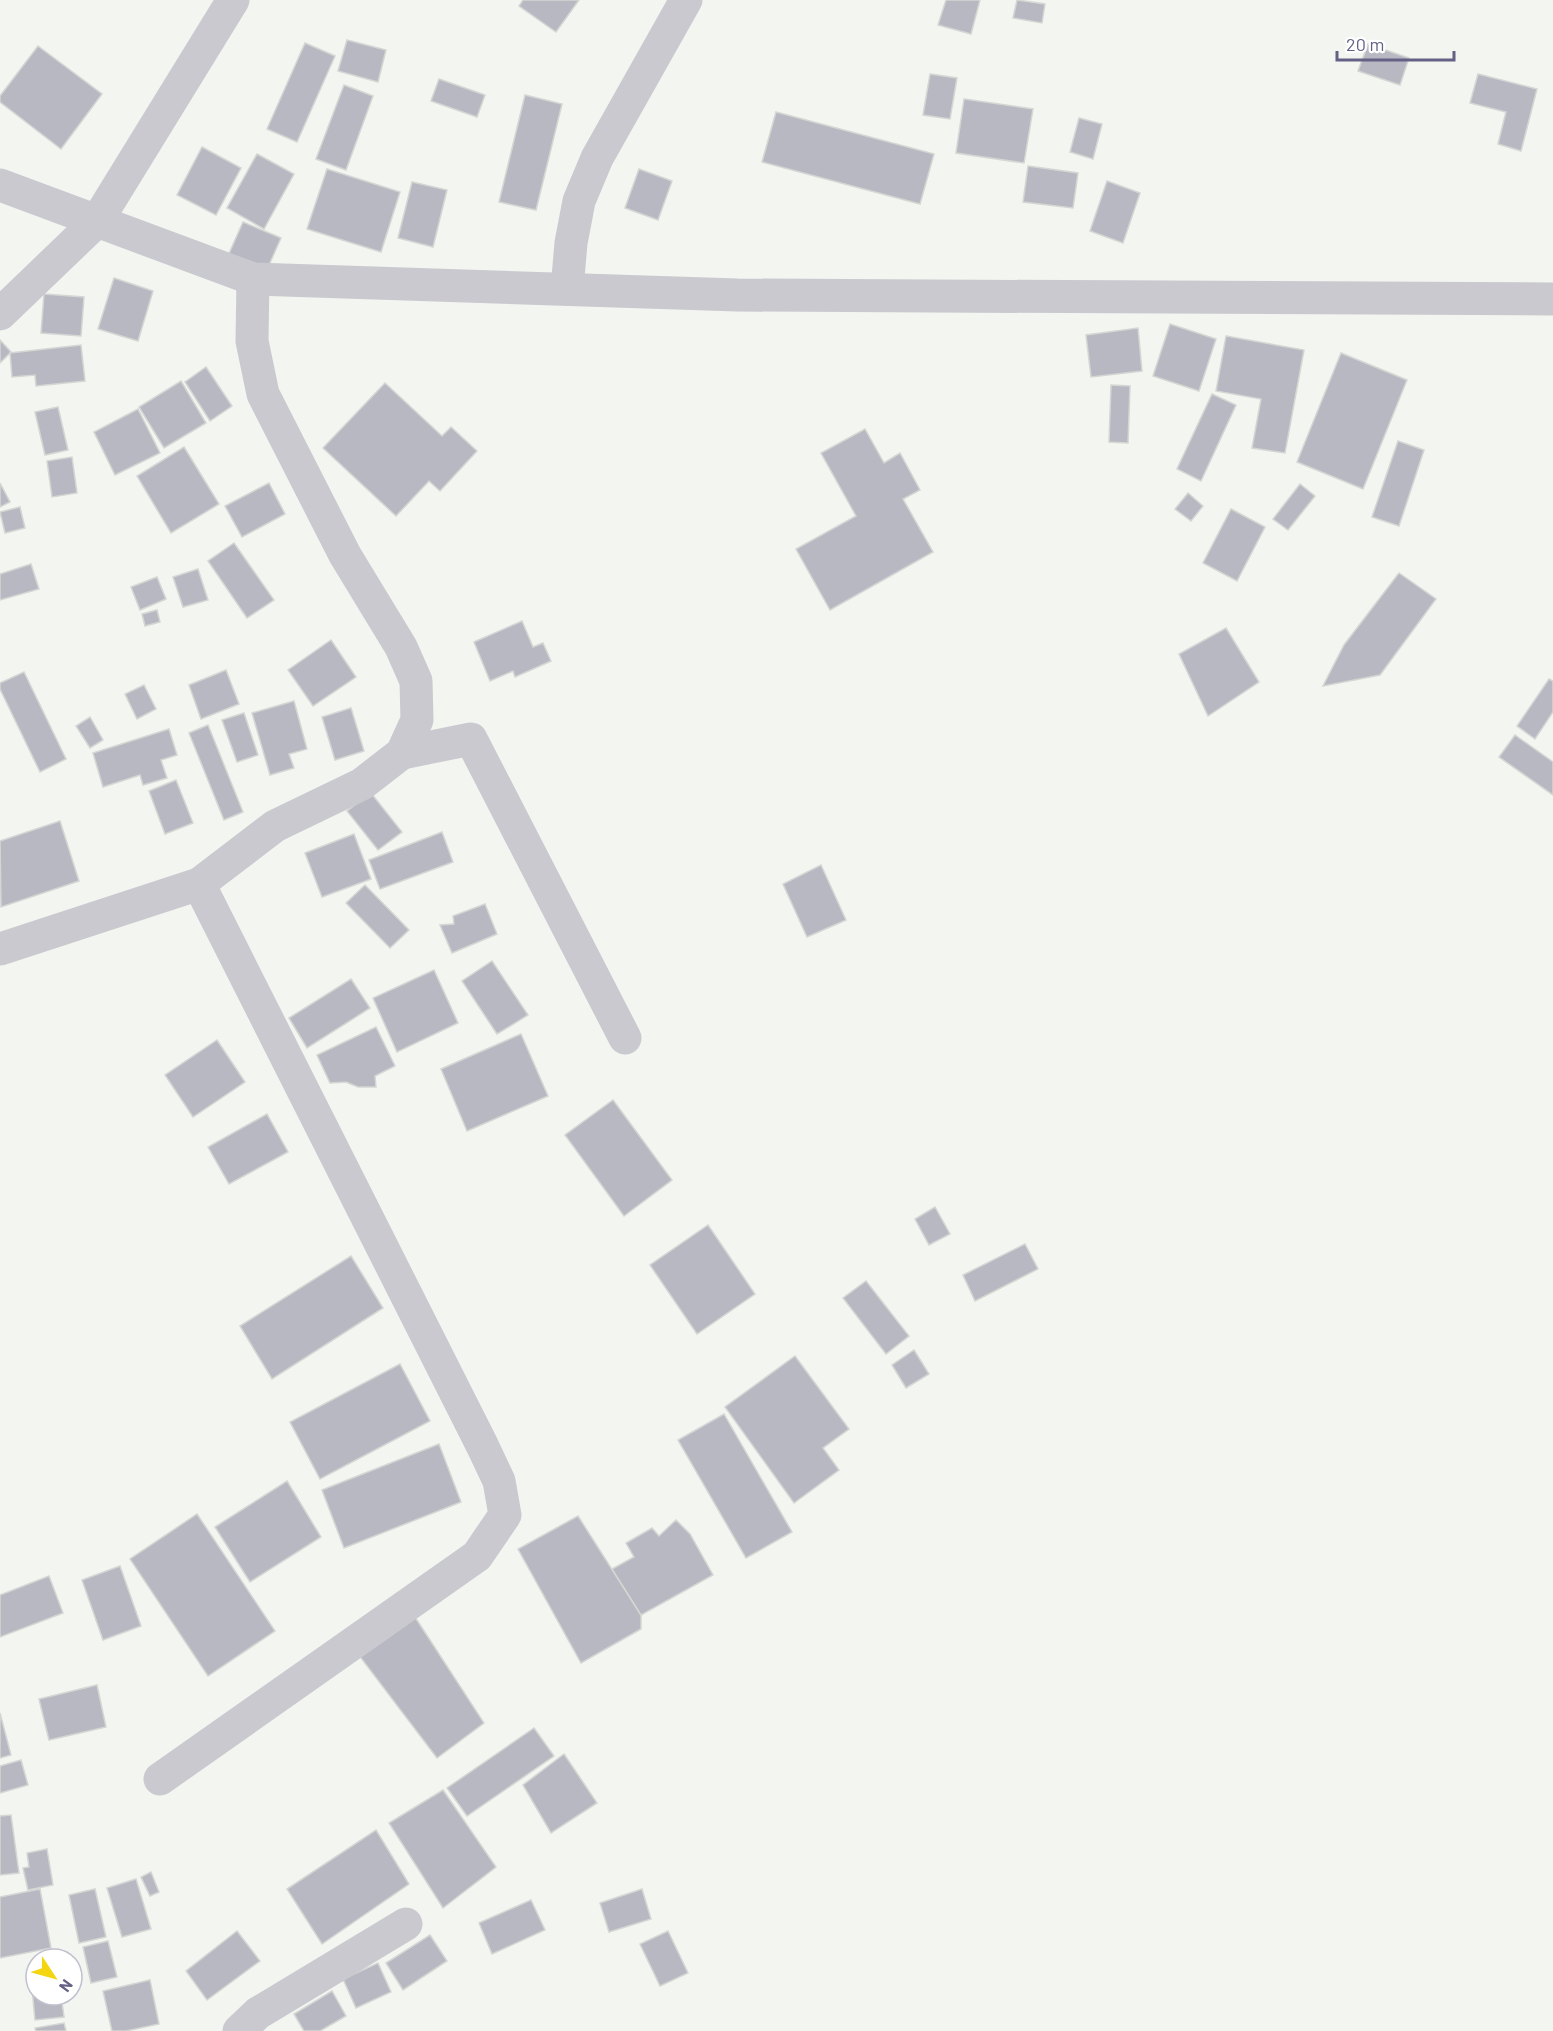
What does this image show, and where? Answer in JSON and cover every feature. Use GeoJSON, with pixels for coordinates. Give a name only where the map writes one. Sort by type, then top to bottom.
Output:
{"type":"FeatureCollection","features":[{"type":"Feature","properties":{"kind":"street"},"geometry":{"type":"LineString","coordinates":[[0,314],[97,221],[233,0]]}},
{"type":"Feature","properties":{"kind":"street"},"geometry":{"type":"LineString","coordinates":[[567,290],[571,243],[579,201],[597,158],[686,0]]}},
{"type":"Feature","properties":{"kind":"street"},"geometry":{"type":"LineString","coordinates":[[0,185],[253,279],[737,295],[1553,299]]}},
{"type":"Feature","properties":{"kind":"street"},"geometry":{"type":"LineString","coordinates":[[253,279],[252,341],[263,394],[345,555],[401,647],[416,681],[417,720],[402,753]]}},
{"type":"Feature","properties":{"kind":"street"},"geometry":{"type":"LineString","coordinates":[[0,949],[200,884],[275,826],[362,784],[402,753],[471,739],[625,1038]]}},
{"type":"Feature","properties":{"kind":"street"},"geometry":{"type":"LineString","coordinates":[[160,1779],[477,1556],[505,1515],[499,1481],[482,1445],[200,884]]}},
{"type":"Feature","properties":{"kind":"street"},"geometry":{"type":"LineString","coordinates":[[239,2031],[258,2013],[406,1924]]}},
{"type":"Feature","properties":{"kind":"building"},"geometry":{"type":"Polygon","coordinates":[[[523,0],[579,0],[556,32],[519,6],[523,0]]]}},
{"type":"Feature","properties":{"kind":"building"},"geometry":{"type":"Polygon","coordinates":[[[946,0],[980,0],[971,34],[938,25],[946,0]]]}},
{"type":"Feature","properties":{"kind":"building"},"geometry":{"type":"Polygon","coordinates":[[[1017,0],[1045,4],[1042,23],[1013,18],[1017,0]]]}},
{"type":"Feature","properties":{"kind":"building"},"geometry":{"type":"Polygon","coordinates":[[[347,40],[386,50],[378,82],[338,71],[347,40]]]}},
{"type":"Feature","properties":{"kind":"building"},"geometry":{"type":"Polygon","coordinates":[[[305,43],[335,56],[297,142],[267,129],[305,43]]]}},
{"type":"Feature","properties":{"kind":"building"},"geometry":{"type":"Polygon","coordinates":[[[1368,44],[1409,58],[1400,85],[1358,71],[1368,44]]]}},
{"type":"Feature","properties":{"kind":"building"},"geometry":{"type":"Polygon","coordinates":[[[38,46],[102,94],[61,149],[0,102],[0,96],[38,46]]]}},
{"type":"Feature","properties":{"kind":"building"},"geometry":{"type":"Polygon","coordinates":[[[930,74],[957,78],[950,119],[923,115],[930,74]]]}},
{"type":"Feature","properties":{"kind":"building"},"geometry":{"type":"Polygon","coordinates":[[[1478,74],[1537,89],[1521,151],[1498,144],[1506,112],[1470,103],[1478,74]]]}},
{"type":"Feature","properties":{"kind":"building"},"geometry":{"type":"Polygon","coordinates":[[[439,79],[485,95],[477,117],[431,101],[439,79]]]}},
{"type":"Feature","properties":{"kind":"building"},"geometry":{"type":"Polygon","coordinates":[[[344,85],[373,96],[346,170],[316,159],[344,85]]]}},
{"type":"Feature","properties":{"kind":"building"},"geometry":{"type":"Polygon","coordinates":[[[525,95],[562,104],[536,210],[499,202],[525,95]]]}},
{"type":"Feature","properties":{"kind":"building"},"geometry":{"type":"Polygon","coordinates":[[[964,99],[1033,109],[1024,163],[956,153],[964,99]]]}},
{"type":"Feature","properties":{"kind":"building"},"geometry":{"type":"Polygon","coordinates":[[[776,112],[934,154],[920,204],[762,162],[776,112]]]}},
{"type":"Feature","properties":{"kind":"building"},"geometry":{"type":"Polygon","coordinates":[[[1079,118],[1102,124],[1093,159],[1070,152],[1079,118]]]}},
{"type":"Feature","properties":{"kind":"building"},"geometry":{"type":"Polygon","coordinates":[[[202,147],[241,168],[216,215],[177,195],[202,147]]]}},
{"type":"Feature","properties":{"kind":"building"},"geometry":{"type":"Polygon","coordinates":[[[257,154],[294,174],[264,229],[227,208],[257,154]]]}},
{"type":"Feature","properties":{"kind":"building"},"geometry":{"type":"Polygon","coordinates":[[[1028,166],[1078,173],[1073,208],[1023,202],[1028,166]]]}},
{"type":"Feature","properties":{"kind":"building"},"geometry":{"type":"Polygon","coordinates":[[[327,169],[400,192],[381,252],[307,229],[327,169]]]}},
{"type":"Feature","properties":{"kind":"building"},"geometry":{"type":"Polygon","coordinates":[[[639,169],[672,181],[658,220],[625,208],[639,169]]]}},
{"type":"Feature","properties":{"kind":"building"},"geometry":{"type":"Polygon","coordinates":[[[1107,181],[1140,193],[1123,243],[1090,231],[1107,181]]]}},
{"type":"Feature","properties":{"kind":"building"},"geometry":{"type":"Polygon","coordinates":[[[412,182],[447,190],[433,247],[398,238],[412,182]]]}},
{"type":"Feature","properties":{"kind":"building"},"geometry":{"type":"Polygon","coordinates":[[[243,222],[281,238],[265,274],[227,258],[243,222]]]}},
{"type":"Feature","properties":{"kind":"building"},"geometry":{"type":"Polygon","coordinates":[[[114,278],[153,291],[138,341],[98,329],[114,278]]]}},
{"type":"Feature","properties":{"kind":"building"},"geometry":{"type":"Polygon","coordinates":[[[44,294],[84,297],[81,336],[41,333],[44,294]]]}},
{"type":"Feature","properties":{"kind":"building"},"geometry":{"type":"Polygon","coordinates":[[[1170,324],[1216,339],[1199,391],[1153,376],[1170,324]]]}},
{"type":"Feature","properties":{"kind":"building"},"geometry":{"type":"Polygon","coordinates":[[[1138,328],[1142,371],[1091,377],[1086,335],[1138,328]]]}},
{"type":"Feature","properties":{"kind":"building"},"geometry":{"type":"Polygon","coordinates":[[[1226,336],[1304,350],[1285,453],[1252,448],[1261,399],[1216,391],[1226,336]]]}},
{"type":"Feature","properties":{"kind":"building"},"geometry":{"type":"Polygon","coordinates":[[[0,340],[11,352],[0,363],[0,340]]]}},
{"type":"Feature","properties":{"kind":"building"},"geometry":{"type":"Polygon","coordinates":[[[81,345],[85,381],[36,386],[35,375],[12,377],[10,353],[81,345]]]}},
{"type":"Feature","properties":{"kind":"building"},"geometry":{"type":"Polygon","coordinates":[[[1341,353],[1407,380],[1363,489],[1297,462],[1341,353]]]}},
{"type":"Feature","properties":{"kind":"building"},"geometry":{"type":"Polygon","coordinates":[[[206,367],[232,406],[210,421],[185,382],[206,367]]]}},
{"type":"Feature","properties":{"kind":"building"},"geometry":{"type":"Polygon","coordinates":[[[181,381],[206,423],[164,448],[139,407],[181,381]]]}},
{"type":"Feature","properties":{"kind":"building"},"geometry":{"type":"Polygon","coordinates":[[[385,383],[442,436],[451,427],[477,451],[440,491],[429,481],[396,516],[323,448],[385,383]]]}},
{"type":"Feature","properties":{"kind":"building"},"geometry":{"type":"Polygon","coordinates":[[[1111,385],[1130,386],[1128,443],[1109,442],[1111,385]]]}},
{"type":"Feature","properties":{"kind":"building"},"geometry":{"type":"Polygon","coordinates":[[[1212,394],[1236,405],[1201,481],[1177,469],[1212,394]]]}},
{"type":"Feature","properties":{"kind":"building"},"geometry":{"type":"Polygon","coordinates":[[[58,407],[68,450],[45,455],[35,412],[58,407]]]}},
{"type":"Feature","properties":{"kind":"building"},"geometry":{"type":"Polygon","coordinates":[[[138,409],[160,453],[115,475],[94,432],[138,409]]]}},
{"type":"Feature","properties":{"kind":"building"},"geometry":{"type":"Polygon","coordinates":[[[865,429],[884,463],[900,453],[920,490],[903,499],[933,552],[830,610],[796,549],[856,516],[821,453],[865,429]]]}},
{"type":"Feature","properties":{"kind":"building"},"geometry":{"type":"Polygon","coordinates":[[[1398,441],[1424,450],[1399,526],[1372,517],[1398,441]]]}},
{"type":"Feature","properties":{"kind":"building"},"geometry":{"type":"Polygon","coordinates":[[[184,447],[219,504],[171,533],[137,476],[184,447]]]}},
{"type":"Feature","properties":{"kind":"building"},"geometry":{"type":"Polygon","coordinates":[[[72,457],[77,493],[52,497],[47,461],[72,457]]]}},
{"type":"Feature","properties":{"kind":"building"},"geometry":{"type":"Polygon","coordinates":[[[0,483],[10,502],[0,507],[0,483]]]}},
{"type":"Feature","properties":{"kind":"building"},"geometry":{"type":"Polygon","coordinates":[[[269,483],[285,514],[242,537],[225,506],[269,483]]]}},
{"type":"Feature","properties":{"kind":"building"},"geometry":{"type":"Polygon","coordinates":[[[1300,484],[1315,496],[1288,530],[1273,519],[1300,484]]]}},
{"type":"Feature","properties":{"kind":"building"},"geometry":{"type":"Polygon","coordinates":[[[1188,493],[1203,506],[1191,521],[1175,509],[1188,493]]]}},
{"type":"Feature","properties":{"kind":"building"},"geometry":{"type":"Polygon","coordinates":[[[20,507],[25,528],[5,533],[0,512],[20,507]]]}},
{"type":"Feature","properties":{"kind":"building"},"geometry":{"type":"Polygon","coordinates":[[[1231,509],[1265,527],[1237,581],[1203,563],[1231,509]]]}},
{"type":"Feature","properties":{"kind":"building"},"geometry":{"type":"Polygon","coordinates":[[[234,543],[274,600],[247,618],[208,561],[234,543]]]}},
{"type":"Feature","properties":{"kind":"building"},"geometry":{"type":"Polygon","coordinates":[[[31,564],[39,589],[0,600],[0,574],[31,564]]]}},
{"type":"Feature","properties":{"kind":"building"},"geometry":{"type":"Polygon","coordinates":[[[198,569],[208,600],[183,607],[173,577],[198,569]]]}},
{"type":"Feature","properties":{"kind":"building"},"geometry":{"type":"Polygon","coordinates":[[[1399,573],[1436,599],[1380,675],[1323,686],[1344,645],[1399,573]]]}},
{"type":"Feature","properties":{"kind":"building"},"geometry":{"type":"Polygon","coordinates":[[[157,577],[166,599],[140,610],[131,587],[157,577]]]}},
{"type":"Feature","properties":{"kind":"building"},"geometry":{"type":"Polygon","coordinates":[[[157,610],[160,622],[145,626],[142,614],[157,610]]]}},
{"type":"Feature","properties":{"kind":"building"},"geometry":{"type":"Polygon","coordinates":[[[522,621],[533,647],[543,643],[551,661],[515,677],[513,671],[490,681],[474,642],[522,621]]]}},
{"type":"Feature","properties":{"kind":"building"},"geometry":{"type":"Polygon","coordinates":[[[1226,628],[1259,682],[1208,716],[1179,654],[1226,628]]]}},
{"type":"Feature","properties":{"kind":"building"},"geometry":{"type":"Polygon","coordinates":[[[331,640],[356,677],[313,706],[288,670],[331,640]]]}},
{"type":"Feature","properties":{"kind":"building"},"geometry":{"type":"Polygon","coordinates":[[[226,670],[239,704],[201,719],[189,685],[226,670]]]}},
{"type":"Feature","properties":{"kind":"building"},"geometry":{"type":"Polygon","coordinates":[[[24,672],[66,759],[40,772],[0,689],[0,683],[24,672]]]}},
{"type":"Feature","properties":{"kind":"building"},"geometry":{"type":"Polygon","coordinates":[[[1549,679],[1553,681],[1553,712],[1535,739],[1517,726],[1549,679]]]}},
{"type":"Feature","properties":{"kind":"building"},"geometry":{"type":"Polygon","coordinates":[[[144,685],[156,709],[137,719],[125,694],[144,685]]]}},
{"type":"Feature","properties":{"kind":"building"},"geometry":{"type":"Polygon","coordinates":[[[294,701],[307,749],[289,754],[294,768],[270,775],[252,713],[294,701]]]}},
{"type":"Feature","properties":{"kind":"building"},"geometry":{"type":"Polygon","coordinates":[[[351,708],[364,751],[335,760],[322,717],[351,708]]]}},
{"type":"Feature","properties":{"kind":"building"},"geometry":{"type":"Polygon","coordinates":[[[244,713],[258,755],[237,762],[222,720],[244,713]]]}},
{"type":"Feature","properties":{"kind":"building"},"geometry":{"type":"Polygon","coordinates":[[[90,717],[103,740],[90,748],[76,726],[90,717]]]}},
{"type":"Feature","properties":{"kind":"building"},"geometry":{"type":"Polygon","coordinates":[[[208,725],[243,812],[224,820],[189,733],[208,725]]]}},
{"type":"Feature","properties":{"kind":"building"},"geometry":{"type":"Polygon","coordinates":[[[169,729],[177,755],[161,760],[167,778],[143,785],[140,775],[103,787],[93,753],[169,729]]]}},
{"type":"Feature","properties":{"kind":"building"},"geometry":{"type":"Polygon","coordinates":[[[1515,735],[1553,762],[1553,795],[1499,757],[1515,735]]]}},
{"type":"Feature","properties":{"kind":"building"},"geometry":{"type":"Polygon","coordinates":[[[176,780],[193,823],[165,834],[149,791],[176,780]]]}},
{"type":"Feature","properties":{"kind":"building"},"geometry":{"type":"Polygon","coordinates":[[[371,793],[402,832],[378,850],[347,811],[371,793]]]}},
{"type":"Feature","properties":{"kind":"building"},"geometry":{"type":"Polygon","coordinates":[[[60,821],[79,881],[1,907],[0,841],[60,821]]]}},
{"type":"Feature","properties":{"kind":"building"},"geometry":{"type":"Polygon","coordinates":[[[442,832],[453,862],[380,889],[369,860],[442,832]]]}},
{"type":"Feature","properties":{"kind":"building"},"geometry":{"type":"Polygon","coordinates":[[[354,834],[371,879],[322,897],[305,853],[354,834]]]}},
{"type":"Feature","properties":{"kind":"building"},"geometry":{"type":"Polygon","coordinates":[[[821,865],[846,920],[807,937],[783,884],[821,865]]]}},
{"type":"Feature","properties":{"kind":"building"},"geometry":{"type":"Polygon","coordinates":[[[365,885],[409,930],[390,948],[346,903],[365,885]]]}},
{"type":"Feature","properties":{"kind":"building"},"geometry":{"type":"Polygon","coordinates":[[[485,904],[497,934],[452,953],[440,925],[454,924],[453,916],[485,904]]]}},
{"type":"Feature","properties":{"kind":"building"},"geometry":{"type":"Polygon","coordinates":[[[492,961],[528,1015],[497,1034],[462,981],[492,961]]]}},
{"type":"Feature","properties":{"kind":"building"},"geometry":{"type":"Polygon","coordinates":[[[434,970],[458,1023],[397,1052],[373,998],[434,970]]]}},
{"type":"Feature","properties":{"kind":"building"},"geometry":{"type":"Polygon","coordinates":[[[351,979],[370,1008],[307,1048],[289,1018],[351,979]]]}},
{"type":"Feature","properties":{"kind":"building"},"geometry":{"type":"Polygon","coordinates":[[[376,1027],[395,1066],[375,1076],[376,1087],[358,1087],[346,1082],[330,1083],[317,1055],[376,1027]]]}},
{"type":"Feature","properties":{"kind":"building"},"geometry":{"type":"Polygon","coordinates":[[[521,1034],[548,1096],[467,1131],[441,1069],[521,1034]]]}},
{"type":"Feature","properties":{"kind":"building"},"geometry":{"type":"Polygon","coordinates":[[[217,1040],[245,1082],[193,1117],[165,1075],[217,1040]]]}},
{"type":"Feature","properties":{"kind":"building"},"geometry":{"type":"Polygon","coordinates":[[[613,1100],[672,1180],[624,1216],[565,1135],[613,1100]]]}},
{"type":"Feature","properties":{"kind":"building"},"geometry":{"type":"Polygon","coordinates":[[[267,1114],[288,1152],[229,1184],[208,1147],[267,1114]]]}},
{"type":"Feature","properties":{"kind":"building"},"geometry":{"type":"Polygon","coordinates":[[[935,1207],[950,1234],[929,1245],[915,1219],[935,1207]]]}},
{"type":"Feature","properties":{"kind":"building"},"geometry":{"type":"Polygon","coordinates":[[[708,1225],[755,1294],[697,1334],[650,1265],[708,1225]]]}},
{"type":"Feature","properties":{"kind":"building"},"geometry":{"type":"Polygon","coordinates":[[[1025,1244],[1038,1269],[975,1301],[963,1275],[1025,1244]]]}},
{"type":"Feature","properties":{"kind":"building"},"geometry":{"type":"Polygon","coordinates":[[[351,1256],[383,1308],[272,1379],[240,1326],[351,1256]]]}},
{"type":"Feature","properties":{"kind":"building"},"geometry":{"type":"Polygon","coordinates":[[[866,1281],[909,1336],[886,1354],[843,1298],[866,1281]]]}},
{"type":"Feature","properties":{"kind":"building"},"geometry":{"type":"Polygon","coordinates":[[[914,1350],[929,1374],[906,1388],[892,1365],[914,1350]]]}},
{"type":"Feature","properties":{"kind":"building"},"geometry":{"type":"Polygon","coordinates":[[[795,1356],[849,1429],[823,1448],[839,1470],[794,1503],[725,1407],[795,1356]]]}},
{"type":"Feature","properties":{"kind":"building"},"geometry":{"type":"Polygon","coordinates":[[[400,1364],[430,1421],[320,1479],[290,1422],[400,1364]]]}},
{"type":"Feature","properties":{"kind":"building"},"geometry":{"type":"Polygon","coordinates":[[[724,1414],[792,1532],[746,1558],[678,1440],[724,1414]]]}},
{"type":"Feature","properties":{"kind":"building"},"geometry":{"type":"Polygon","coordinates":[[[439,1444],[461,1502],[344,1548],[322,1490],[439,1444]]]}},
{"type":"Feature","properties":{"kind":"building"},"geometry":{"type":"Polygon","coordinates":[[[287,1481],[321,1537],[250,1582],[215,1527],[287,1481]]]}},
{"type":"Feature","properties":{"kind":"building"},"geometry":{"type":"Polygon","coordinates":[[[197,1514],[275,1631],[208,1676],[130,1559],[197,1514]]]}},
{"type":"Feature","properties":{"kind":"building"},"geometry":{"type":"Polygon","coordinates":[[[578,1516],[641,1615],[641,1629],[581,1663],[518,1549],[578,1516]]]}},
{"type":"Feature","properties":{"kind":"building"},"geometry":{"type":"Polygon","coordinates":[[[676,1520],[690,1534],[713,1575],[641,1615],[612,1569],[634,1557],[626,1543],[652,1528],[659,1536],[676,1520]]]}},
{"type":"Feature","properties":{"kind":"building"},"geometry":{"type":"Polygon","coordinates":[[[120,1566],[141,1626],[103,1640],[82,1580],[120,1566]]]}},
{"type":"Feature","properties":{"kind":"building"},"geometry":{"type":"Polygon","coordinates":[[[49,1576],[63,1613],[0,1637],[0,1595],[49,1576]]]}},
{"type":"Feature","properties":{"kind":"building"},"geometry":{"type":"Polygon","coordinates":[[[413,1614],[484,1723],[437,1758],[358,1654],[413,1614]]]}},
{"type":"Feature","properties":{"kind":"building"},"geometry":{"type":"Polygon","coordinates":[[[97,1685],[106,1727],[49,1740],[39,1699],[97,1685]]]}},
{"type":"Feature","properties":{"kind":"building"},"geometry":{"type":"Polygon","coordinates":[[[0,1713],[11,1755],[0,1758],[0,1713]]]}},
{"type":"Feature","properties":{"kind":"building"},"geometry":{"type":"Polygon","coordinates":[[[534,1728],[554,1756],[467,1816],[447,1788],[534,1728]]]}},
{"type":"Feature","properties":{"kind":"building"},"geometry":{"type":"Polygon","coordinates":[[[564,1754],[597,1803],[551,1833],[523,1785],[564,1754]]]}},
{"type":"Feature","properties":{"kind":"building"},"geometry":{"type":"Polygon","coordinates":[[[21,1760],[28,1785],[0,1793],[0,1766],[21,1760]]]}},
{"type":"Feature","properties":{"kind":"building"},"geometry":{"type":"Polygon","coordinates":[[[443,1790],[496,1867],[443,1908],[389,1823],[443,1790]]]}},
{"type":"Feature","properties":{"kind":"building"},"geometry":{"type":"Polygon","coordinates":[[[11,1815],[19,1873],[0,1875],[0,1816],[11,1815]]]}},
{"type":"Feature","properties":{"kind":"building"},"geometry":{"type":"Polygon","coordinates":[[[376,1830],[409,1884],[322,1944],[287,1889],[376,1830]]]}},
{"type":"Feature","properties":{"kind":"building"},"geometry":{"type":"Polygon","coordinates":[[[47,1849],[53,1885],[28,1890],[23,1868],[29,1867],[27,1853],[47,1849]]]}},
{"type":"Feature","properties":{"kind":"building"},"geometry":{"type":"Polygon","coordinates":[[[151,1872],[159,1892],[150,1896],[141,1877],[151,1872]]]}},
{"type":"Feature","properties":{"kind":"building"},"geometry":{"type":"Polygon","coordinates":[[[136,1879],[151,1929],[122,1937],[107,1888],[136,1879]]]}},
{"type":"Feature","properties":{"kind":"building"},"geometry":{"type":"Polygon","coordinates":[[[40,1889],[51,1947],[24,1947],[24,1953],[0,1958],[0,1897],[40,1889]]]}},
{"type":"Feature","properties":{"kind":"building"},"geometry":{"type":"Polygon","coordinates":[[[95,1889],[106,1937],[79,1943],[69,1895],[95,1889]]]}},
{"type":"Feature","properties":{"kind":"building"},"geometry":{"type":"Polygon","coordinates":[[[642,1889],[651,1919],[609,1932],[600,1903],[642,1889]]]}},
{"type":"Feature","properties":{"kind":"building"},"geometry":{"type":"Polygon","coordinates":[[[531,1900],[545,1930],[492,1954],[479,1923],[531,1900]]]}},
{"type":"Feature","properties":{"kind":"building"},"geometry":{"type":"Polygon","coordinates":[[[237,1931],[260,1961],[207,2000],[186,1971],[237,1931]]]}},
{"type":"Feature","properties":{"kind":"building"},"geometry":{"type":"Polygon","coordinates":[[[668,1931],[688,1973],[660,1986],[640,1944],[668,1931]]]}},
{"type":"Feature","properties":{"kind":"building"},"geometry":{"type":"Polygon","coordinates":[[[430,1935],[447,1961],[403,1990],[386,1963],[430,1935]]]}},
{"type":"Feature","properties":{"kind":"building"},"geometry":{"type":"Polygon","coordinates":[[[108,1941],[117,1977],[91,1983],[83,1947],[108,1941]]]}},
{"type":"Feature","properties":{"kind":"building"},"geometry":{"type":"Polygon","coordinates":[[[378,1963],[391,1992],[356,2008],[343,1979],[378,1963]]]}},
{"type":"Feature","properties":{"kind":"building"},"geometry":{"type":"Polygon","coordinates":[[[150,1980],[159,2024],[126,2031],[112,2031],[103,1991],[150,1980]]]}},
{"type":"Feature","properties":{"kind":"building"},"geometry":{"type":"Polygon","coordinates":[[[332,1991],[346,2016],[320,2031],[304,2031],[294,2014],[332,1991]]]}},
{"type":"Feature","properties":{"kind":"building"},"geometry":{"type":"Polygon","coordinates":[[[34,2007],[63,2007],[64,2017],[35,2020],[34,2007]]]}},
{"type":"Feature","properties":{"kind":"building"},"geometry":{"type":"Polygon","coordinates":[[[64,2023],[66,2031],[36,2031],[35,2028],[64,2023]]]}}]}
